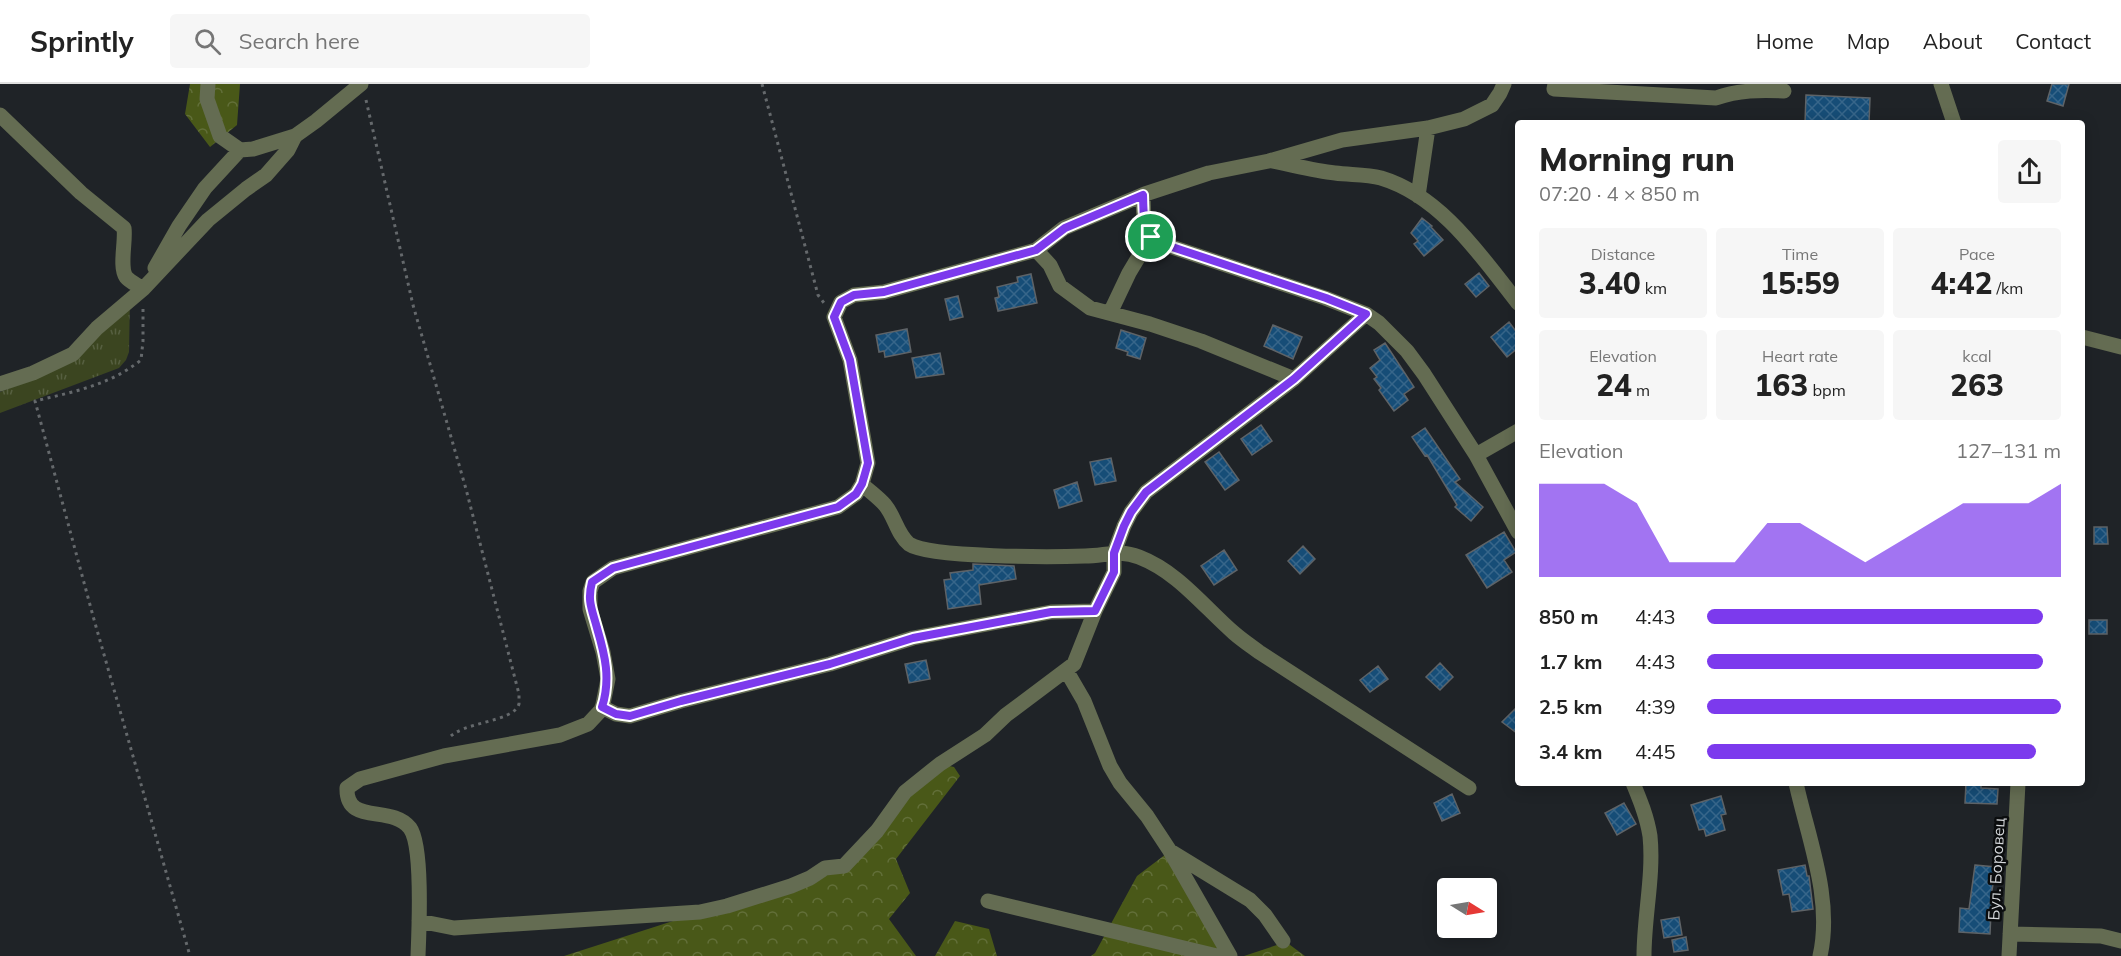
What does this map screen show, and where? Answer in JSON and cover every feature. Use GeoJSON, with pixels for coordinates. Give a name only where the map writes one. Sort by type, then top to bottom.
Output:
{"type":"FeatureCollection","features":[{"type":"Feature","properties":{"kind":"street"},"geometry":{"type":"LineString","coordinates":[[208,84],[207,99],[220,136],[240,150],[253,149],[295,136],[363,90]]}},
{"type":"Feature","properties":{"kind":"street"},"geometry":{"type":"LineString","coordinates":[[418,956],[416,847],[411,830],[405,823],[395,818],[360,812],[349,802],[347,788],[360,778],[444,756],[574,731],[588,724],[597,716],[602,707],[607,688],[607,668],[590,609],[592,582],[613,568],[838,507],[856,494],[862,484],[868,463],[850,360],[834,317],[841,302],[854,295],[884,292],[1036,250],[1065,228],[1143,195],[1209,172],[1269,161],[1342,140],[1428,128],[1464,119],[1491,105],[1504,84]]}},
{"type":"Feature","properties":{"kind":"street"},"geometry":{"type":"LineString","coordinates":[[1555,84],[1554,89],[1651,89],[1716,98],[1734,92],[1753,90],[1784,91]]}},
{"type":"Feature","properties":{"kind":"street"},"geometry":{"type":"LineString","coordinates":[[1941,84],[1953,120]]}},
{"type":"Feature","properties":{"kind":"street"},"geometry":{"type":"LineString","coordinates":[[0,115],[81,192],[124,228],[126,238],[123,271],[127,278],[143,289]]}},
{"type":"Feature","properties":{"kind":"street"},"geometry":{"type":"LineString","coordinates":[[1418,196],[1428,128]]}},
{"type":"Feature","properties":{"kind":"street"},"geometry":{"type":"LineString","coordinates":[[0,384],[33,373],[73,354],[97,328],[143,289],[208,220],[266,175],[288,150],[295,136]]}},
{"type":"Feature","properties":{"kind":"street"},"geometry":{"type":"LineString","coordinates":[[156,274],[156,264],[179,226],[205,188],[240,150]]}},
{"type":"Feature","properties":{"kind":"street"},"geometry":{"type":"LineString","coordinates":[[1269,161],[1383,179],[1418,196],[1461,232],[1515,299]]}},
{"type":"Feature","properties":{"kind":"street"},"geometry":{"type":"LineString","coordinates":[[1143,195],[1144,224],[1151,237],[1163,244],[1326,298],[1366,314],[1379,323],[1407,351],[1476,455],[1515,526]]}},
{"type":"Feature","properties":{"kind":"street"},"geometry":{"type":"LineString","coordinates":[[1110,313],[1141,253],[1156,240]]}},
{"type":"Feature","properties":{"kind":"street"},"geometry":{"type":"LineString","coordinates":[[1036,250],[1050,266],[1060,286],[1090,308],[1201,341],[1294,379]]}},
{"type":"Feature","properties":{"kind":"street"},"geometry":{"type":"LineString","coordinates":[[419,921],[444,927],[464,927],[700,912],[791,886],[810,878],[825,868],[844,866],[877,831],[905,792],[939,764],[985,735],[1006,715],[1074,664],[1095,611],[1114,572],[1114,553],[1131,512],[1146,492],[1294,379],[1366,314]]}},
{"type":"Feature","properties":{"kind":"street"},"geometry":{"type":"LineString","coordinates":[[2085,338],[2121,347]]}},
{"type":"Feature","properties":{"kind":"street"},"geometry":{"type":"LineString","coordinates":[[1476,455],[1515,433]]}},
{"type":"Feature","properties":{"kind":"street"},"geometry":{"type":"LineString","coordinates":[[862,484],[886,506],[898,530],[909,544],[922,549],[951,553],[1060,557],[1095,556],[1122,552],[1138,556],[1180,581],[1234,634],[1251,646],[1469,788]]}},
{"type":"Feature","properties":{"kind":"street"},"geometry":{"type":"LineString","coordinates":[[602,707],[616,714],[630,716],[830,664],[913,638],[1051,612],[1095,611]]}},
{"type":"Feature","properties":{"kind":"street"},"geometry":{"type":"LineString","coordinates":[[1066,670],[1084,701],[1110,766],[1170,851],[1230,956]]}},
{"type":"Feature","properties":{"kind":"street"},"geometry":{"type":"LineString","coordinates":[[1634,786],[1645,811],[1651,855],[1644,956]]}},
{"type":"Feature","properties":{"kind":"street"},"geometry":{"type":"LineString","coordinates":[[1797,786],[1816,867],[1824,914],[1820,956]]}},
{"type":"Feature","properties":{"kind":"street","name":"Бул. Боровец"},"geometry":{"type":"LineString","coordinates":[[2009,956],[2018,786]]}},
{"type":"Feature","properties":{"kind":"street"},"geometry":{"type":"LineString","coordinates":[[1170,851],[1250,900],[1265,915],[1283,941]]}},
{"type":"Feature","properties":{"kind":"street"},"geometry":{"type":"LineString","coordinates":[[988,901],[1217,956]]}},
{"type":"Feature","properties":{"kind":"street"},"geometry":{"type":"LineString","coordinates":[[2010,934],[2101,936],[2121,941]]}},
{"type":"Feature","properties":{"kind":"path"},"geometry":{"type":"LineString","coordinates":[[762,84],[818,295],[834,317]]}},
{"type":"Feature","properties":{"kind":"path"},"geometry":{"type":"LineString","coordinates":[[363,90],[413,305],[469,500],[519,694],[519,704],[506,715],[461,729],[449,736],[444,746],[444,756]]}},
{"type":"Feature","properties":{"kind":"path"},"geometry":{"type":"LineString","coordinates":[[143,289],[141,360],[124,374],[109,381],[35,401],[93,616],[190,956]]}},
{"type":"Feature","properties":{"kind":"green space"},"geometry":{"type":"Polygon","coordinates":[[[190,84],[240,84],[237,125],[210,147],[185,114],[190,84]]]}},
{"type":"Feature","properties":{"kind":"green space"},"geometry":{"type":"Polygon","coordinates":[[[130,298],[129,352],[119,368],[0,413],[0,392],[10,388],[99,330],[130,298]]]}},
{"type":"Feature","properties":{"kind":"green space"},"geometry":{"type":"Polygon","coordinates":[[[940,764],[954,767],[960,776],[896,859],[910,893],[889,919],[916,956],[564,956],[844,866],[940,764]]]}},
{"type":"Feature","properties":{"kind":"green space"},"geometry":{"type":"Polygon","coordinates":[[[1170,851],[1230,956],[1091,956],[1095,953],[1137,876],[1170,851]]]}},
{"type":"Feature","properties":{"kind":"green space"},"geometry":{"type":"Polygon","coordinates":[[[955,921],[989,929],[997,956],[935,956],[955,921]]]}},
{"type":"Feature","properties":{"kind":"green space"},"geometry":{"type":"Polygon","coordinates":[[[1286,942],[1305,956],[1244,956],[1286,942]]]}},
{"type":"Feature","properties":{"kind":"building"},"geometry":{"type":"Polygon","coordinates":[[[2052,84],[2069,84],[2063,106],[2047,101],[2052,84]]]}},
{"type":"Feature","properties":{"kind":"building"},"geometry":{"type":"Polygon","coordinates":[[[1806,95],[1870,98],[1869,120],[1805,120],[1806,95]]]}},
{"type":"Feature","properties":{"kind":"building"},"geometry":{"type":"Polygon","coordinates":[[[1422,218],[1443,240],[1424,256],[1414,244],[1418,241],[1411,233],[1422,218]]]}},
{"type":"Feature","properties":{"kind":"building"},"geometry":{"type":"Polygon","coordinates":[[[1479,273],[1489,286],[1476,297],[1465,284],[1479,273]]]}},
{"type":"Feature","properties":{"kind":"building"},"geometry":{"type":"Polygon","coordinates":[[[1031,274],[1037,303],[998,311],[995,298],[999,297],[997,287],[1018,282],[1017,277],[1031,274]]]}},
{"type":"Feature","properties":{"kind":"building"},"geometry":{"type":"Polygon","coordinates":[[[958,296],[963,317],[950,320],[945,299],[958,296]]]}},
{"type":"Feature","properties":{"kind":"building"},"geometry":{"type":"Polygon","coordinates":[[[1509,322],[1515,330],[1515,350],[1507,357],[1491,337],[1509,322]]]}},
{"type":"Feature","properties":{"kind":"building"},"geometry":{"type":"Polygon","coordinates":[[[1273,325],[1302,337],[1293,359],[1264,346],[1273,325]]]}},
{"type":"Feature","properties":{"kind":"building"},"geometry":{"type":"Polygon","coordinates":[[[907,329],[911,352],[885,357],[884,351],[879,352],[876,335],[907,329]]]}},
{"type":"Feature","properties":{"kind":"building"},"geometry":{"type":"Polygon","coordinates":[[[1121,330],[1146,338],[1140,359],[1116,348],[1121,330]]]}},
{"type":"Feature","properties":{"kind":"building"},"geometry":{"type":"Polygon","coordinates":[[[1385,343],[1414,387],[1404,394],[1408,400],[1394,411],[1379,390],[1381,388],[1374,379],[1377,377],[1370,368],[1380,360],[1374,350],[1385,343]]]}},
{"type":"Feature","properties":{"kind":"building"},"geometry":{"type":"Polygon","coordinates":[[[940,353],[944,374],[916,378],[912,358],[940,353]]]}},
{"type":"Feature","properties":{"kind":"building"},"geometry":{"type":"Polygon","coordinates":[[[1261,425],[1272,441],[1252,455],[1241,439],[1261,425]]]}},
{"type":"Feature","properties":{"kind":"building"},"geometry":{"type":"Polygon","coordinates":[[[1425,428],[1460,479],[1455,482],[1483,507],[1471,521],[1455,507],[1457,505],[1427,455],[1425,456],[1412,437],[1425,428]]]}},
{"type":"Feature","properties":{"kind":"building"},"geometry":{"type":"Polygon","coordinates":[[[1219,452],[1239,480],[1225,490],[1205,462],[1219,452]]]}},
{"type":"Feature","properties":{"kind":"building"},"geometry":{"type":"Polygon","coordinates":[[[1111,458],[1116,481],[1095,485],[1090,462],[1111,458]]]}},
{"type":"Feature","properties":{"kind":"building"},"geometry":{"type":"Polygon","coordinates":[[[1077,482],[1082,501],[1059,508],[1054,490],[1077,482]]]}},
{"type":"Feature","properties":{"kind":"building"},"geometry":{"type":"Polygon","coordinates":[[[2094,527],[2107,527],[2108,544],[2094,544],[2094,527]]]}},
{"type":"Feature","properties":{"kind":"building"},"geometry":{"type":"Polygon","coordinates":[[[1504,532],[1515,550],[1504,560],[1512,572],[1487,588],[1466,555],[1504,532]]]}},
{"type":"Feature","properties":{"kind":"building"},"geometry":{"type":"Polygon","coordinates":[[[1303,546],[1315,559],[1300,574],[1288,561],[1303,546]]]}},
{"type":"Feature","properties":{"kind":"building"},"geometry":{"type":"Polygon","coordinates":[[[1224,550],[1237,570],[1214,585],[1201,566],[1224,550]]]}},
{"type":"Feature","properties":{"kind":"building"},"geometry":{"type":"Polygon","coordinates":[[[973,564],[1014,566],[1016,579],[979,585],[981,604],[948,609],[944,580],[951,579],[950,573],[973,570],[973,564]]]}},
{"type":"Feature","properties":{"kind":"building"},"geometry":{"type":"Polygon","coordinates":[[[2089,620],[2107,620],[2107,634],[2089,634],[2089,620]]]}},
{"type":"Feature","properties":{"kind":"building"},"geometry":{"type":"Polygon","coordinates":[[[926,660],[930,679],[909,683],[905,664],[926,660]]]}},
{"type":"Feature","properties":{"kind":"building"},"geometry":{"type":"Polygon","coordinates":[[[1440,663],[1453,677],[1440,690],[1426,677],[1440,663]]]}},
{"type":"Feature","properties":{"kind":"building"},"geometry":{"type":"Polygon","coordinates":[[[1378,666],[1388,679],[1370,692],[1360,680],[1378,666]]]}},
{"type":"Feature","properties":{"kind":"building"},"geometry":{"type":"Polygon","coordinates":[[[1515,709],[1515,732],[1502,722],[1515,709]]]}},
{"type":"Feature","properties":{"kind":"building"},"geometry":{"type":"Polygon","coordinates":[[[1966,786],[1998,789],[1997,804],[1965,803],[1966,786]]]}},
{"type":"Feature","properties":{"kind":"building"},"geometry":{"type":"Polygon","coordinates":[[[1452,794],[1460,813],[1442,821],[1434,803],[1452,794]]]}},
{"type":"Feature","properties":{"kind":"building"},"geometry":{"type":"Polygon","coordinates":[[[1721,796],[1726,814],[1721,815],[1725,830],[1706,836],[1704,829],[1699,830],[1691,805],[1721,796]]]}},
{"type":"Feature","properties":{"kind":"building"},"geometry":{"type":"Polygon","coordinates":[[[1624,803],[1636,824],[1617,835],[1605,813],[1624,803]]]}},
{"type":"Feature","properties":{"kind":"building"},"geometry":{"type":"Polygon","coordinates":[[[1805,865],[1807,876],[1809,876],[1813,909],[1792,912],[1789,894],[1783,895],[1778,870],[1805,865]]]}},
{"type":"Feature","properties":{"kind":"building"},"geometry":{"type":"Polygon","coordinates":[[[1975,865],[1996,867],[1992,890],[1990,934],[1959,932],[1960,908],[1969,909],[1975,865]]]}},
{"type":"Feature","properties":{"kind":"building"},"geometry":{"type":"Polygon","coordinates":[[[1679,917],[1682,935],[1664,938],[1661,920],[1679,917]]]}},
{"type":"Feature","properties":{"kind":"building"},"geometry":{"type":"Polygon","coordinates":[[[1686,937],[1688,950],[1674,952],[1672,940],[1686,937]]]}},
{"type":"Feature","properties":{"kind":"route"},"geometry":{"type":"LineString","coordinates":[[1143,195],[1144,224],[1151,237],[1163,244],[1326,298],[1366,314],[1294,379],[1146,492],[1137,502],[1124,526],[1114,553],[1114,572],[1095,611],[1051,612],[913,638],[830,664],[630,716],[616,714],[602,707],[608,679],[596,624],[590,609],[592,582],[613,568],[838,507],[856,494],[862,484],[868,463],[850,360],[834,317],[841,302],[854,295],[884,292],[1036,250],[1065,228],[1143,195]]}}]}
